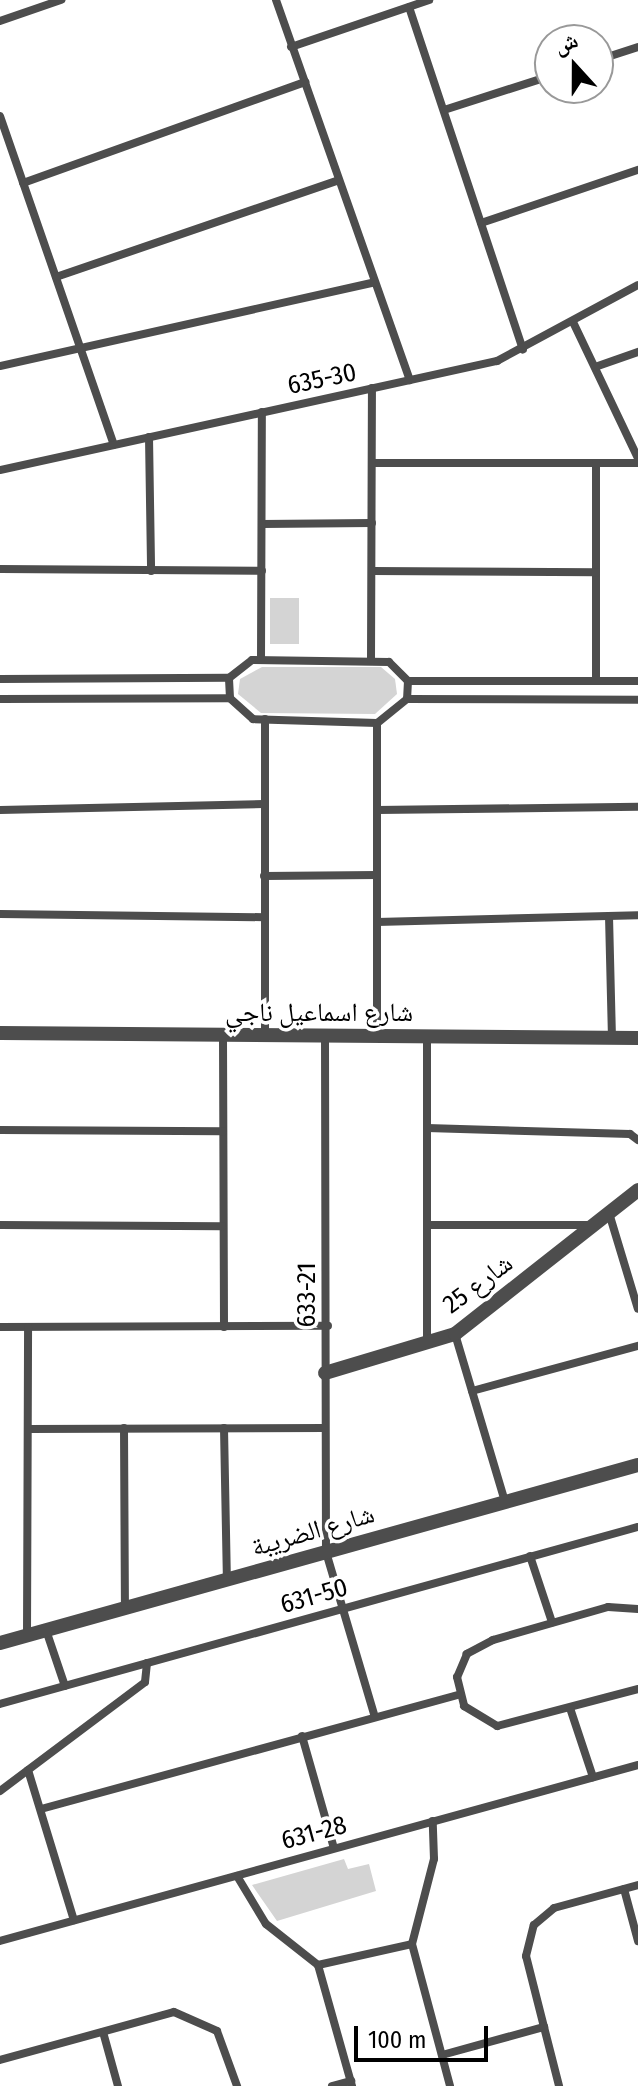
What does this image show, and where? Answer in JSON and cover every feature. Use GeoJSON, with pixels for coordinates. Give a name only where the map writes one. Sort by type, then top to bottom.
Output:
{"type":"FeatureCollection","features":[{"type":"Feature","properties":{"kind":"street"},"geometry":{"type":"LineString","coordinates":[[0,21],[61,0]]}},
{"type":"Feature","properties":{"kind":"street"},"geometry":{"type":"LineString","coordinates":[[276,0],[410,380]]}},
{"type":"Feature","properties":{"kind":"street"},"geometry":{"type":"LineString","coordinates":[[291,47],[429,0]]}},
{"type":"Feature","properties":{"kind":"street"},"geometry":{"type":"LineString","coordinates":[[409,7],[523,350]]}},
{"type":"Feature","properties":{"kind":"street"},"geometry":{"type":"LineString","coordinates":[[614,55],[638,47]]}},
{"type":"Feature","properties":{"kind":"street"},"geometry":{"type":"LineString","coordinates":[[444,110],[534,81]]}},
{"type":"Feature","properties":{"kind":"street"},"geometry":{"type":"LineString","coordinates":[[23,183],[305,82]]}},
{"type":"Feature","properties":{"kind":"street"},"geometry":{"type":"LineString","coordinates":[[0,116],[4,142],[23,183],[114,445]]}},
{"type":"Feature","properties":{"kind":"street"},"geometry":{"type":"LineString","coordinates":[[481,223],[638,170]]}},
{"type":"Feature","properties":{"kind":"street"},"geometry":{"type":"LineString","coordinates":[[56,277],[339,180]]}},
{"type":"Feature","properties":{"kind":"street"},"geometry":{"type":"LineString","coordinates":[[0,366],[375,282]]}},
{"type":"Feature","properties":{"kind":"street","name":"635-30"},"geometry":{"type":"LineString","coordinates":[[0,470],[410,380],[523,350],[638,285]]}},
{"type":"Feature","properties":{"kind":"street"},"geometry":{"type":"LineString","coordinates":[[372,463],[596,463],[638,460],[573,322]]}},
{"type":"Feature","properties":{"kind":"street"},"geometry":{"type":"LineString","coordinates":[[595,367],[638,352]]}},
{"type":"Feature","properties":{"kind":"street"},"geometry":{"type":"LineString","coordinates":[[371,660],[372,388]]}},
{"type":"Feature","properties":{"kind":"street"},"geometry":{"type":"LineString","coordinates":[[261,660],[262,412]]}},
{"type":"Feature","properties":{"kind":"street"},"geometry":{"type":"LineString","coordinates":[[149,437],[151,571]]}},
{"type":"Feature","properties":{"kind":"street"},"geometry":{"type":"LineString","coordinates":[[596,463],[596,681]]}},
{"type":"Feature","properties":{"kind":"street"},"geometry":{"type":"LineString","coordinates":[[262,524],[372,523]]}},
{"type":"Feature","properties":{"kind":"street"},"geometry":{"type":"LineString","coordinates":[[0,569],[262,571]]}},
{"type":"Feature","properties":{"kind":"street"},"geometry":{"type":"LineString","coordinates":[[372,571],[596,572]]}},
{"type":"Feature","properties":{"kind":"street"},"geometry":{"type":"LineString","coordinates":[[0,679],[229,678],[261,660],[371,660],[389,662],[408,681],[638,681]]}},
{"type":"Feature","properties":{"kind":"street"},"geometry":{"type":"LineString","coordinates":[[229,678],[230,698],[246,716],[265,719],[377,723],[407,699],[638,700]]}},
{"type":"Feature","properties":{"kind":"street"},"geometry":{"type":"LineString","coordinates":[[407,699],[408,681]]}},
{"type":"Feature","properties":{"kind":"street"},"geometry":{"type":"LineString","coordinates":[[0,699],[230,698]]}},
{"type":"Feature","properties":{"kind":"street"},"geometry":{"type":"LineString","coordinates":[[265,719],[265,1037]]}},
{"type":"Feature","properties":{"kind":"street"},"geometry":{"type":"LineString","coordinates":[[377,723],[377,1038]]}},
{"type":"Feature","properties":{"kind":"street"},"geometry":{"type":"LineString","coordinates":[[0,810],[264,804]]}},
{"type":"Feature","properties":{"kind":"street"},"geometry":{"type":"LineString","coordinates":[[377,810],[638,807]]}},
{"type":"Feature","properties":{"kind":"street"},"geometry":{"type":"LineString","coordinates":[[264,876],[377,875]]}},
{"type":"Feature","properties":{"kind":"street"},"geometry":{"type":"LineString","coordinates":[[0,914],[264,917]]}},
{"type":"Feature","properties":{"kind":"street"},"geometry":{"type":"LineString","coordinates":[[377,922],[638,915]]}},
{"type":"Feature","properties":{"kind":"street"},"geometry":{"type":"LineString","coordinates":[[609,916],[612,1038]]}},
{"type":"Feature","properties":{"kind":"street","name":"شارع اسماعيل ناجي"},"geometry":{"type":"LineString","coordinates":[[0,1033],[638,1038]]}},
{"type":"Feature","properties":{"kind":"street"},"geometry":{"type":"LineString","coordinates":[[223,1037],[224,1327]]}},
{"type":"Feature","properties":{"kind":"street","name":"633-21"},"geometry":{"type":"LineString","coordinates":[[325,1037],[328,1326],[325,1373],[326,1552],[375,1717]]}},
{"type":"Feature","properties":{"kind":"street"},"geometry":{"type":"LineString","coordinates":[[427,1038],[427,1342]]}},
{"type":"Feature","properties":{"kind":"street"},"geometry":{"type":"LineString","coordinates":[[427,1128],[630,1134],[638,1140]]}},
{"type":"Feature","properties":{"kind":"street"},"geometry":{"type":"LineString","coordinates":[[0,1130],[223,1131]]}},
{"type":"Feature","properties":{"kind":"street","name":"شارع 25"},"geometry":{"type":"LineString","coordinates":[[325,1373],[455,1334],[638,1190]]}},
{"type":"Feature","properties":{"kind":"street"},"geometry":{"type":"LineString","coordinates":[[609,1213],[638,1309]]}},
{"type":"Feature","properties":{"kind":"street"},"geometry":{"type":"LineString","coordinates":[[0,1225],[222,1226]]}},
{"type":"Feature","properties":{"kind":"street"},"geometry":{"type":"LineString","coordinates":[[427,1225],[593,1225]]}},
{"type":"Feature","properties":{"kind":"street"},"geometry":{"type":"LineString","coordinates":[[0,1327],[328,1326]]}},
{"type":"Feature","properties":{"kind":"street"},"geometry":{"type":"LineString","coordinates":[[27,1635],[28,1327]]}},
{"type":"Feature","properties":{"kind":"street"},"geometry":{"type":"LineString","coordinates":[[455,1334],[505,1502]]}},
{"type":"Feature","properties":{"kind":"street"},"geometry":{"type":"LineString","coordinates":[[472,1391],[638,1346]]}},
{"type":"Feature","properties":{"kind":"street"},"geometry":{"type":"LineString","coordinates":[[124,1428],[125,1608]]}},
{"type":"Feature","properties":{"kind":"street"},"geometry":{"type":"LineString","coordinates":[[224,1428],[227,1580]]}},
{"type":"Feature","properties":{"kind":"street"},"geometry":{"type":"LineString","coordinates":[[28,1429],[325,1428]]}},
{"type":"Feature","properties":{"kind":"street","name":"شارع الضريبة"},"geometry":{"type":"LineString","coordinates":[[0,1643],[638,1465]]}},
{"type":"Feature","properties":{"kind":"street","name":"631-50"},"geometry":{"type":"LineString","coordinates":[[0,1704],[638,1527]]}},
{"type":"Feature","properties":{"kind":"street"},"geometry":{"type":"LineString","coordinates":[[530,1556],[552,1622]]}},
{"type":"Feature","properties":{"kind":"street"},"geometry":{"type":"LineString","coordinates":[[638,1609],[608,1607],[552,1622],[474,1649],[459,1668],[458,1695],[472,1713],[497,1726],[638,1689]]}},
{"type":"Feature","properties":{"kind":"street"},"geometry":{"type":"LineString","coordinates":[[46,1630],[65,1686]]}},
{"type":"Feature","properties":{"kind":"street"},"geometry":{"type":"LineString","coordinates":[[0,1791],[145,1682],[147,1663]]}},
{"type":"Feature","properties":{"kind":"street"},"geometry":{"type":"LineString","coordinates":[[41,1809],[458,1695]]}},
{"type":"Feature","properties":{"kind":"street"},"geometry":{"type":"LineString","coordinates":[[570,1708],[593,1777]]}},
{"type":"Feature","properties":{"kind":"street"},"geometry":{"type":"LineString","coordinates":[[302,1736],[334,1848]]}},
{"type":"Feature","properties":{"kind":"street","name":"631-28"},"geometry":{"type":"LineString","coordinates":[[0,1941],[638,1765]]}},
{"type":"Feature","properties":{"kind":"street"},"geometry":{"type":"LineString","coordinates":[[28,1770],[74,1920]]}},
{"type":"Feature","properties":{"kind":"street"},"geometry":{"type":"LineString","coordinates":[[433,1821],[434,1859],[412,1944],[450,2086]]}},
{"type":"Feature","properties":{"kind":"street"},"geometry":{"type":"LineString","coordinates":[[237,1876],[266,1924],[318,1965],[352,2084],[332,2086]]}},
{"type":"Feature","properties":{"kind":"street"},"geometry":{"type":"LineString","coordinates":[[559,2086],[526,1956],[534,1925],[554,1908],[638,1885]]}},
{"type":"Feature","properties":{"kind":"street"},"geometry":{"type":"LineString","coordinates":[[624,1889],[638,1941]]}},
{"type":"Feature","properties":{"kind":"street"},"geometry":{"type":"LineString","coordinates":[[318,1965],[412,1944]]}},
{"type":"Feature","properties":{"kind":"street"},"geometry":{"type":"LineString","coordinates":[[0,2060],[174,2012],[190,2015],[217,2031],[237,2086]]}},
{"type":"Feature","properties":{"kind":"street"},"geometry":{"type":"LineString","coordinates":[[442,2055],[544,2027]]}},
{"type":"Feature","properties":{"kind":"street"},"geometry":{"type":"LineString","coordinates":[[103,2032],[118,2086]]}},
{"type":"Feature","properties":{"kind":"shaded area"},"geometry":{"type":"Polygon","coordinates":[[[270,598],[299,598],[299,644],[270,644],[270,598]]]}},
{"type":"Feature","properties":{"kind":"shaded area"},"geometry":{"type":"Polygon","coordinates":[[[262,667],[381,667],[395,679],[397,694],[375,714],[261,713],[238,694],[240,679],[262,667]]]}},
{"type":"Feature","properties":{"kind":"shaded area"},"geometry":{"type":"Polygon","coordinates":[[[344,1859],[348,1869],[369,1864],[376,1891],[277,1921],[252,1885],[344,1859]]]}}]}
